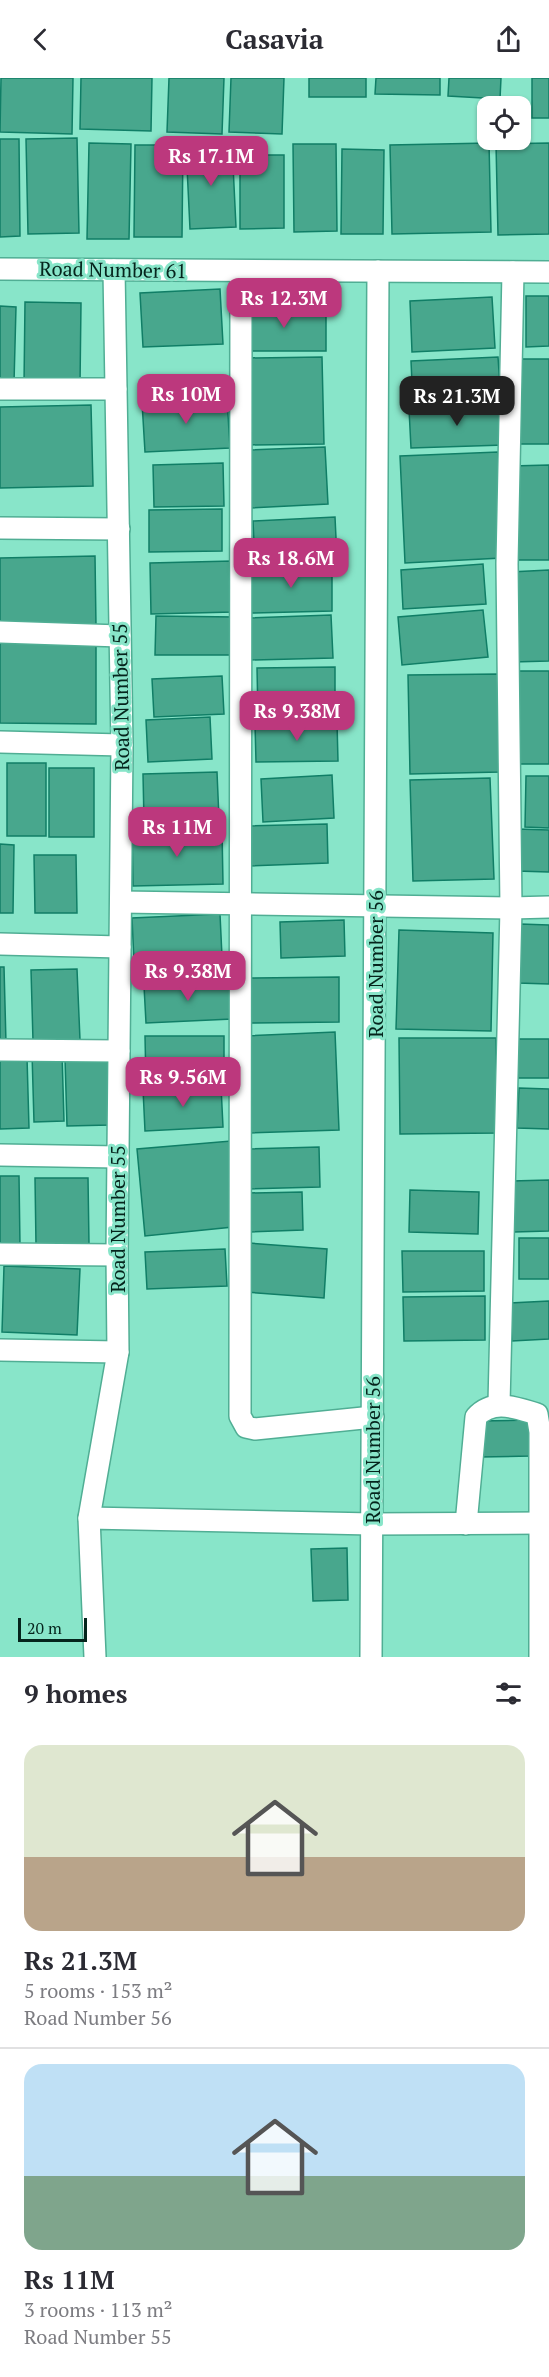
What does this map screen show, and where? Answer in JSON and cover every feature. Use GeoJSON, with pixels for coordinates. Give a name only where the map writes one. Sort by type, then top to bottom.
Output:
{"type":"FeatureCollection","features":[{"type":"Feature","properties":{"kind":"street","name":"Road Number 61"},"geometry":{"type":"LineString","coordinates":[[0,269],[549,272]]}},
{"type":"Feature","properties":{"kind":"street","name":"Road Number 55"},"geometry":{"type":"LineString","coordinates":[[95,1657],[89,1518],[118,1352],[122,746],[114,270]]}},
{"type":"Feature","properties":{"kind":"street"},"geometry":{"type":"LineString","coordinates":[[242,271],[240,1416],[246,1427],[255,1429],[373,1417]]}},
{"type":"Feature","properties":{"kind":"street","name":"Road Number 56"},"geometry":{"type":"LineString","coordinates":[[371,1657],[378,271]]}},
{"type":"Feature","properties":{"kind":"street"},"geometry":{"type":"LineString","coordinates":[[499,1404],[511,908],[507,564],[513,272]]}},
{"type":"Feature","properties":{"kind":"street"},"geometry":{"type":"LineString","coordinates":[[0,389],[116,389]]}},
{"type":"Feature","properties":{"kind":"street"},"geometry":{"type":"LineString","coordinates":[[0,528],[118,529]]}},
{"type":"Feature","properties":{"kind":"street"},"geometry":{"type":"LineString","coordinates":[[0,632],[120,636]]}},
{"type":"Feature","properties":{"kind":"street"},"geometry":{"type":"LineString","coordinates":[[0,742],[122,746]]}},
{"type":"Feature","properties":{"kind":"street"},"geometry":{"type":"LineString","coordinates":[[121,902],[376,907],[549,907]]}},
{"type":"Feature","properties":{"kind":"street"},"geometry":{"type":"LineString","coordinates":[[0,944],[120,947]]}},
{"type":"Feature","properties":{"kind":"street"},"geometry":{"type":"LineString","coordinates":[[0,1050],[119,1051]]}},
{"type":"Feature","properties":{"kind":"street"},"geometry":{"type":"LineString","coordinates":[[0,1155],[118,1157]]}},
{"type":"Feature","properties":{"kind":"street"},"geometry":{"type":"LineString","coordinates":[[0,1254],[117,1255]]}},
{"type":"Feature","properties":{"kind":"street"},"geometry":{"type":"LineString","coordinates":[[0,1350],[118,1352]]}},
{"type":"Feature","properties":{"kind":"street"},"geometry":{"type":"LineString","coordinates":[[466,1524],[474,1421],[480,1412],[499,1404],[537,1414],[540,1431],[540,1657]]}},
{"type":"Feature","properties":{"kind":"street"},"geometry":{"type":"LineString","coordinates":[[89,1518],[372,1524],[541,1523]]}},
{"type":"Feature","properties":{"kind":"building"},"geometry":{"type":"Polygon","coordinates":[[[1,78],[73,78],[72,134],[0,132],[1,78]]]}},
{"type":"Feature","properties":{"kind":"building"},"geometry":{"type":"Polygon","coordinates":[[[81,78],[152,78],[151,131],[80,129],[81,78]]]}},
{"type":"Feature","properties":{"kind":"building"},"geometry":{"type":"Polygon","coordinates":[[[169,78],[224,78],[222,134],[167,132],[169,78]]]}},
{"type":"Feature","properties":{"kind":"building"},"geometry":{"type":"Polygon","coordinates":[[[231,78],[284,78],[282,134],[229,132],[231,78]]]}},
{"type":"Feature","properties":{"kind":"building"},"geometry":{"type":"Polygon","coordinates":[[[309,78],[366,78],[366,97],[309,97],[309,78]]]}},
{"type":"Feature","properties":{"kind":"building"},"geometry":{"type":"Polygon","coordinates":[[[376,78],[440,78],[440,95],[375,94],[376,78]]]}},
{"type":"Feature","properties":{"kind":"building"},"geometry":{"type":"Polygon","coordinates":[[[449,78],[501,78],[500,96],[448,96],[449,78]]]}},
{"type":"Feature","properties":{"kind":"building"},"geometry":{"type":"Polygon","coordinates":[[[532,78],[549,78],[549,118],[532,118],[532,78]]]}},
{"type":"Feature","properties":{"kind":"building"},"geometry":{"type":"Polygon","coordinates":[[[77,138],[79,233],[28,234],[26,139],[77,138]]]}},
{"type":"Feature","properties":{"kind":"building"},"geometry":{"type":"Polygon","coordinates":[[[0,139],[19,139],[20,236],[0,237],[0,139]]]}},
{"type":"Feature","properties":{"kind":"building"},"geometry":{"type":"Polygon","coordinates":[[[89,143],[131,144],[129,239],[87,239],[89,143]]]}},
{"type":"Feature","properties":{"kind":"building"},"geometry":{"type":"Polygon","coordinates":[[[477,143],[477,150],[489,150],[491,232],[392,234],[390,145],[477,143]]]}},
{"type":"Feature","properties":{"kind":"building"},"geometry":{"type":"Polygon","coordinates":[[[531,143],[549,143],[549,234],[498,235],[496,150],[531,150],[531,143]]]}},
{"type":"Feature","properties":{"kind":"building"},"geometry":{"type":"Polygon","coordinates":[[[232,144],[236,227],[190,229],[186,146],[232,144]]]}},
{"type":"Feature","properties":{"kind":"building"},"geometry":{"type":"Polygon","coordinates":[[[293,144],[336,144],[337,231],[294,232],[293,144]]]}},
{"type":"Feature","properties":{"kind":"building"},"geometry":{"type":"Polygon","coordinates":[[[135,145],[183,145],[182,237],[134,237],[135,145]]]}},
{"type":"Feature","properties":{"kind":"building"},"geometry":{"type":"Polygon","coordinates":[[[342,149],[384,150],[383,234],[341,234],[342,149]]]}},
{"type":"Feature","properties":{"kind":"building"},"geometry":{"type":"Polygon","coordinates":[[[240,155],[284,155],[284,228],[240,229],[240,155]]]}},
{"type":"Feature","properties":{"kind":"building"},"geometry":{"type":"Polygon","coordinates":[[[220,289],[223,344],[143,347],[140,293],[220,289]]]}},
{"type":"Feature","properties":{"kind":"building"},"geometry":{"type":"Polygon","coordinates":[[[526,296],[549,296],[549,346],[526,347],[526,296]]]}},
{"type":"Feature","properties":{"kind":"building"},"geometry":{"type":"Polygon","coordinates":[[[492,297],[495,348],[412,352],[410,301],[492,297]]]}},
{"type":"Feature","properties":{"kind":"building"},"geometry":{"type":"Polygon","coordinates":[[[25,302],[81,303],[80,385],[24,385],[25,302]]]}},
{"type":"Feature","properties":{"kind":"building"},"geometry":{"type":"Polygon","coordinates":[[[0,306],[16,307],[14,383],[0,383],[0,306]]]}},
{"type":"Feature","properties":{"kind":"building"},"geometry":{"type":"Polygon","coordinates":[[[242,307],[326,308],[326,351],[242,351],[242,307]]]}},
{"type":"Feature","properties":{"kind":"building"},"geometry":{"type":"Polygon","coordinates":[[[322,357],[324,444],[246,445],[245,358],[322,357]]]}},
{"type":"Feature","properties":{"kind":"building"},"geometry":{"type":"Polygon","coordinates":[[[498,357],[501,401],[413,405],[411,361],[498,357]]]}},
{"type":"Feature","properties":{"kind":"building"},"geometry":{"type":"Polygon","coordinates":[[[514,359],[549,359],[549,444],[514,444],[514,359]]]}},
{"type":"Feature","properties":{"kind":"building"},"geometry":{"type":"Polygon","coordinates":[[[227,398],[230,448],[145,452],[142,402],[227,398]]]}},
{"type":"Feature","properties":{"kind":"building"},"geometry":{"type":"Polygon","coordinates":[[[91,405],[93,486],[0,488],[0,407],[91,405]]]}},
{"type":"Feature","properties":{"kind":"building"},"geometry":{"type":"Polygon","coordinates":[[[503,405],[504,445],[411,448],[409,409],[503,405]]]}},
{"type":"Feature","properties":{"kind":"building"},"geometry":{"type":"Polygon","coordinates":[[[325,447],[328,504],[250,508],[247,450],[325,447]]]}},
{"type":"Feature","properties":{"kind":"building"},"geometry":{"type":"Polygon","coordinates":[[[498,452],[502,558],[405,563],[400,456],[498,452]]]}},
{"type":"Feature","properties":{"kind":"building"},"geometry":{"type":"Polygon","coordinates":[[[223,463],[224,506],[154,507],[153,465],[223,463]]]}},
{"type":"Feature","properties":{"kind":"building"},"geometry":{"type":"Polygon","coordinates":[[[549,465],[549,560],[514,560],[512,466],[549,465]]]}},
{"type":"Feature","properties":{"kind":"building"},"geometry":{"type":"Polygon","coordinates":[[[222,509],[222,551],[149,552],[149,510],[222,509]]]}},
{"type":"Feature","properties":{"kind":"building"},"geometry":{"type":"Polygon","coordinates":[[[335,517],[337,559],[255,564],[253,521],[335,517]]]}},
{"type":"Feature","properties":{"kind":"building"},"geometry":{"type":"Polygon","coordinates":[[[95,556],[96,626],[0,627],[0,558],[95,556]]]}},
{"type":"Feature","properties":{"kind":"building"},"geometry":{"type":"Polygon","coordinates":[[[232,561],[233,612],[151,614],[150,563],[232,561]]]}},
{"type":"Feature","properties":{"kind":"building"},"geometry":{"type":"Polygon","coordinates":[[[483,564],[486,604],[403,609],[401,570],[483,564]]]}},
{"type":"Feature","properties":{"kind":"building"},"geometry":{"type":"Polygon","coordinates":[[[332,566],[332,611],[251,613],[250,567],[332,566]]]}},
{"type":"Feature","properties":{"kind":"building"},"geometry":{"type":"Polygon","coordinates":[[[549,570],[549,661],[513,662],[510,572],[549,570]]]}},
{"type":"Feature","properties":{"kind":"building"},"geometry":{"type":"Polygon","coordinates":[[[483,610],[488,657],[402,665],[398,617],[483,610]]]}},
{"type":"Feature","properties":{"kind":"building"},"geometry":{"type":"Polygon","coordinates":[[[331,615],[333,658],[249,660],[247,618],[331,615]]]}},
{"type":"Feature","properties":{"kind":"building"},"geometry":{"type":"Polygon","coordinates":[[[156,616],[235,617],[235,655],[155,655],[156,616]]]}},
{"type":"Feature","properties":{"kind":"building"},"geometry":{"type":"Polygon","coordinates":[[[0,639],[96,639],[96,724],[0,723],[0,639]]]}},
{"type":"Feature","properties":{"kind":"building"},"geometry":{"type":"Polygon","coordinates":[[[335,667],[335,716],[258,716],[257,668],[335,667]]]}},
{"type":"Feature","properties":{"kind":"building"},"geometry":{"type":"Polygon","coordinates":[[[517,671],[549,671],[549,764],[518,764],[517,671]]]}},
{"type":"Feature","properties":{"kind":"building"},"geometry":{"type":"Polygon","coordinates":[[[499,674],[500,772],[410,774],[408,675],[499,674]]]}},
{"type":"Feature","properties":{"kind":"building"},"geometry":{"type":"Polygon","coordinates":[[[222,676],[224,714],[154,717],[152,679],[222,676]]]}},
{"type":"Feature","properties":{"kind":"building"},"geometry":{"type":"Polygon","coordinates":[[[210,717],[212,759],[148,762],[146,720],[210,717]]]}},
{"type":"Feature","properties":{"kind":"building"},"geometry":{"type":"Polygon","coordinates":[[[337,722],[338,761],[256,762],[255,724],[337,722]]]}},
{"type":"Feature","properties":{"kind":"building"},"geometry":{"type":"Polygon","coordinates":[[[7,763],[46,763],[46,836],[7,836],[7,763]]]}},
{"type":"Feature","properties":{"kind":"building"},"geometry":{"type":"Polygon","coordinates":[[[49,768],[94,768],[94,837],[49,837],[49,768]]]}},
{"type":"Feature","properties":{"kind":"building"},"geometry":{"type":"Polygon","coordinates":[[[217,772],[219,819],[144,821],[143,774],[217,772]]]}},
{"type":"Feature","properties":{"kind":"building"},"geometry":{"type":"Polygon","coordinates":[[[332,775],[334,818],[263,822],[261,779],[332,775]]]}},
{"type":"Feature","properties":{"kind":"building"},"geometry":{"type":"Polygon","coordinates":[[[526,776],[549,776],[549,828],[525,827],[526,776]]]}},
{"type":"Feature","properties":{"kind":"building"},"geometry":{"type":"Polygon","coordinates":[[[490,778],[494,879],[413,881],[410,780],[490,778]]]}},
{"type":"Feature","properties":{"kind":"building"},"geometry":{"type":"Polygon","coordinates":[[[327,824],[328,863],[248,866],[247,826],[327,824]]]}},
{"type":"Feature","properties":{"kind":"building"},"geometry":{"type":"Polygon","coordinates":[[[517,829],[549,830],[549,872],[516,871],[517,829]]]}},
{"type":"Feature","properties":{"kind":"building"},"geometry":{"type":"Polygon","coordinates":[[[222,830],[223,884],[133,886],[132,831],[222,830]]]}},
{"type":"Feature","properties":{"kind":"building"},"geometry":{"type":"Polygon","coordinates":[[[0,844],[14,845],[13,913],[0,913],[0,844]]]}},
{"type":"Feature","properties":{"kind":"building"},"geometry":{"type":"Polygon","coordinates":[[[34,855],[76,855],[77,913],[35,913],[34,855]]]}},
{"type":"Feature","properties":{"kind":"building"},"geometry":{"type":"Polygon","coordinates":[[[220,914],[223,978],[135,983],[132,918],[220,914]]]}},
{"type":"Feature","properties":{"kind":"building"},"geometry":{"type":"Polygon","coordinates":[[[344,920],[345,956],[281,958],[280,922],[344,920]]]}},
{"type":"Feature","properties":{"kind":"building"},"geometry":{"type":"Polygon","coordinates":[[[520,924],[549,925],[549,984],[518,983],[520,924]]]}},
{"type":"Feature","properties":{"kind":"building"},"geometry":{"type":"Polygon","coordinates":[[[399,930],[493,933],[491,1031],[396,1029],[399,930]]]}},
{"type":"Feature","properties":{"kind":"building"},"geometry":{"type":"Polygon","coordinates":[[[0,967],[4,967],[6,1043],[0,1043],[0,967]]]}},
{"type":"Feature","properties":{"kind":"building"},"geometry":{"type":"Polygon","coordinates":[[[77,969],[80,1040],[33,1041],[31,970],[77,969]]]}},
{"type":"Feature","properties":{"kind":"building"},"geometry":{"type":"Polygon","coordinates":[[[339,977],[339,1022],[248,1023],[248,978],[339,977]]]}},
{"type":"Feature","properties":{"kind":"building"},"geometry":{"type":"Polygon","coordinates":[[[230,982],[232,1019],[146,1023],[144,986],[230,982]]]}},
{"type":"Feature","properties":{"kind":"building"},"geometry":{"type":"Polygon","coordinates":[[[335,1032],[339,1130],[249,1133],[245,1036],[335,1032]]]}},
{"type":"Feature","properties":{"kind":"building"},"geometry":{"type":"Polygon","coordinates":[[[145,1036],[224,1036],[224,1084],[146,1084],[145,1036]]]}},
{"type":"Feature","properties":{"kind":"building"},"geometry":{"type":"Polygon","coordinates":[[[399,1038],[496,1038],[496,1133],[400,1134],[399,1038]]]}},
{"type":"Feature","properties":{"kind":"building"},"geometry":{"type":"Polygon","coordinates":[[[518,1039],[549,1039],[549,1078],[518,1078],[518,1039]]]}},
{"type":"Feature","properties":{"kind":"building"},"geometry":{"type":"Polygon","coordinates":[[[32,1053],[62,1053],[64,1121],[34,1122],[32,1053]]]}},
{"type":"Feature","properties":{"kind":"building"},"geometry":{"type":"Polygon","coordinates":[[[0,1057],[27,1057],[29,1128],[0,1129],[0,1057]]]}},
{"type":"Feature","properties":{"kind":"building"},"geometry":{"type":"Polygon","coordinates":[[[108,1057],[110,1125],[67,1126],[65,1058],[108,1057]]]}},
{"type":"Feature","properties":{"kind":"building"},"geometry":{"type":"Polygon","coordinates":[[[221,1086],[223,1127],[145,1131],[143,1089],[221,1086]]]}},
{"type":"Feature","properties":{"kind":"building"},"geometry":{"type":"Polygon","coordinates":[[[519,1088],[549,1089],[549,1129],[517,1128],[519,1088]]]}},
{"type":"Feature","properties":{"kind":"building"},"geometry":{"type":"Polygon","coordinates":[[[231,1141],[233,1227],[145,1236],[137,1149],[231,1141]]]}},
{"type":"Feature","properties":{"kind":"building"},"geometry":{"type":"Polygon","coordinates":[[[319,1147],[320,1187],[248,1189],[247,1149],[319,1147]]]}},
{"type":"Feature","properties":{"kind":"building"},"geometry":{"type":"Polygon","coordinates":[[[0,1176],[19,1176],[20,1246],[0,1246],[0,1176]]]}},
{"type":"Feature","properties":{"kind":"building"},"geometry":{"type":"Polygon","coordinates":[[[35,1178],[88,1178],[89,1244],[36,1245],[35,1178]]]}},
{"type":"Feature","properties":{"kind":"building"},"geometry":{"type":"Polygon","coordinates":[[[549,1180],[549,1231],[514,1232],[512,1181],[549,1180]]]}},
{"type":"Feature","properties":{"kind":"building"},"geometry":{"type":"Polygon","coordinates":[[[410,1190],[479,1192],[478,1234],[409,1232],[410,1190]]]}},
{"type":"Feature","properties":{"kind":"building"},"geometry":{"type":"Polygon","coordinates":[[[302,1192],[303,1230],[250,1232],[249,1193],[302,1192]]]}},
{"type":"Feature","properties":{"kind":"building"},"geometry":{"type":"Polygon","coordinates":[[[519,1238],[549,1238],[549,1279],[519,1279],[519,1238]]]}},
{"type":"Feature","properties":{"kind":"building"},"geometry":{"type":"Polygon","coordinates":[[[249,1243],[327,1249],[324,1298],[245,1292],[249,1243]]]}},
{"type":"Feature","properties":{"kind":"building"},"geometry":{"type":"Polygon","coordinates":[[[225,1249],[227,1286],[147,1289],[145,1252],[225,1249]]]}},
{"type":"Feature","properties":{"kind":"building"},"geometry":{"type":"Polygon","coordinates":[[[402,1251],[484,1251],[484,1291],[403,1292],[402,1251]]]}},
{"type":"Feature","properties":{"kind":"building"},"geometry":{"type":"Polygon","coordinates":[[[4,1266],[80,1269],[77,1335],[2,1332],[4,1266]]]}},
{"type":"Feature","properties":{"kind":"building"},"geometry":{"type":"Polygon","coordinates":[[[485,1296],[485,1340],[404,1341],[403,1297],[485,1296]]]}},
{"type":"Feature","properties":{"kind":"building"},"geometry":{"type":"Polygon","coordinates":[[[549,1301],[549,1339],[512,1341],[510,1303],[549,1301]]]}},
{"type":"Feature","properties":{"kind":"building"},"geometry":{"type":"Polygon","coordinates":[[[529,1420],[530,1456],[480,1457],[480,1421],[529,1420]]]}},
{"type":"Feature","properties":{"kind":"building"},"geometry":{"type":"Polygon","coordinates":[[[347,1548],[348,1600],[313,1601],[311,1549],[347,1548]]]}}]}
